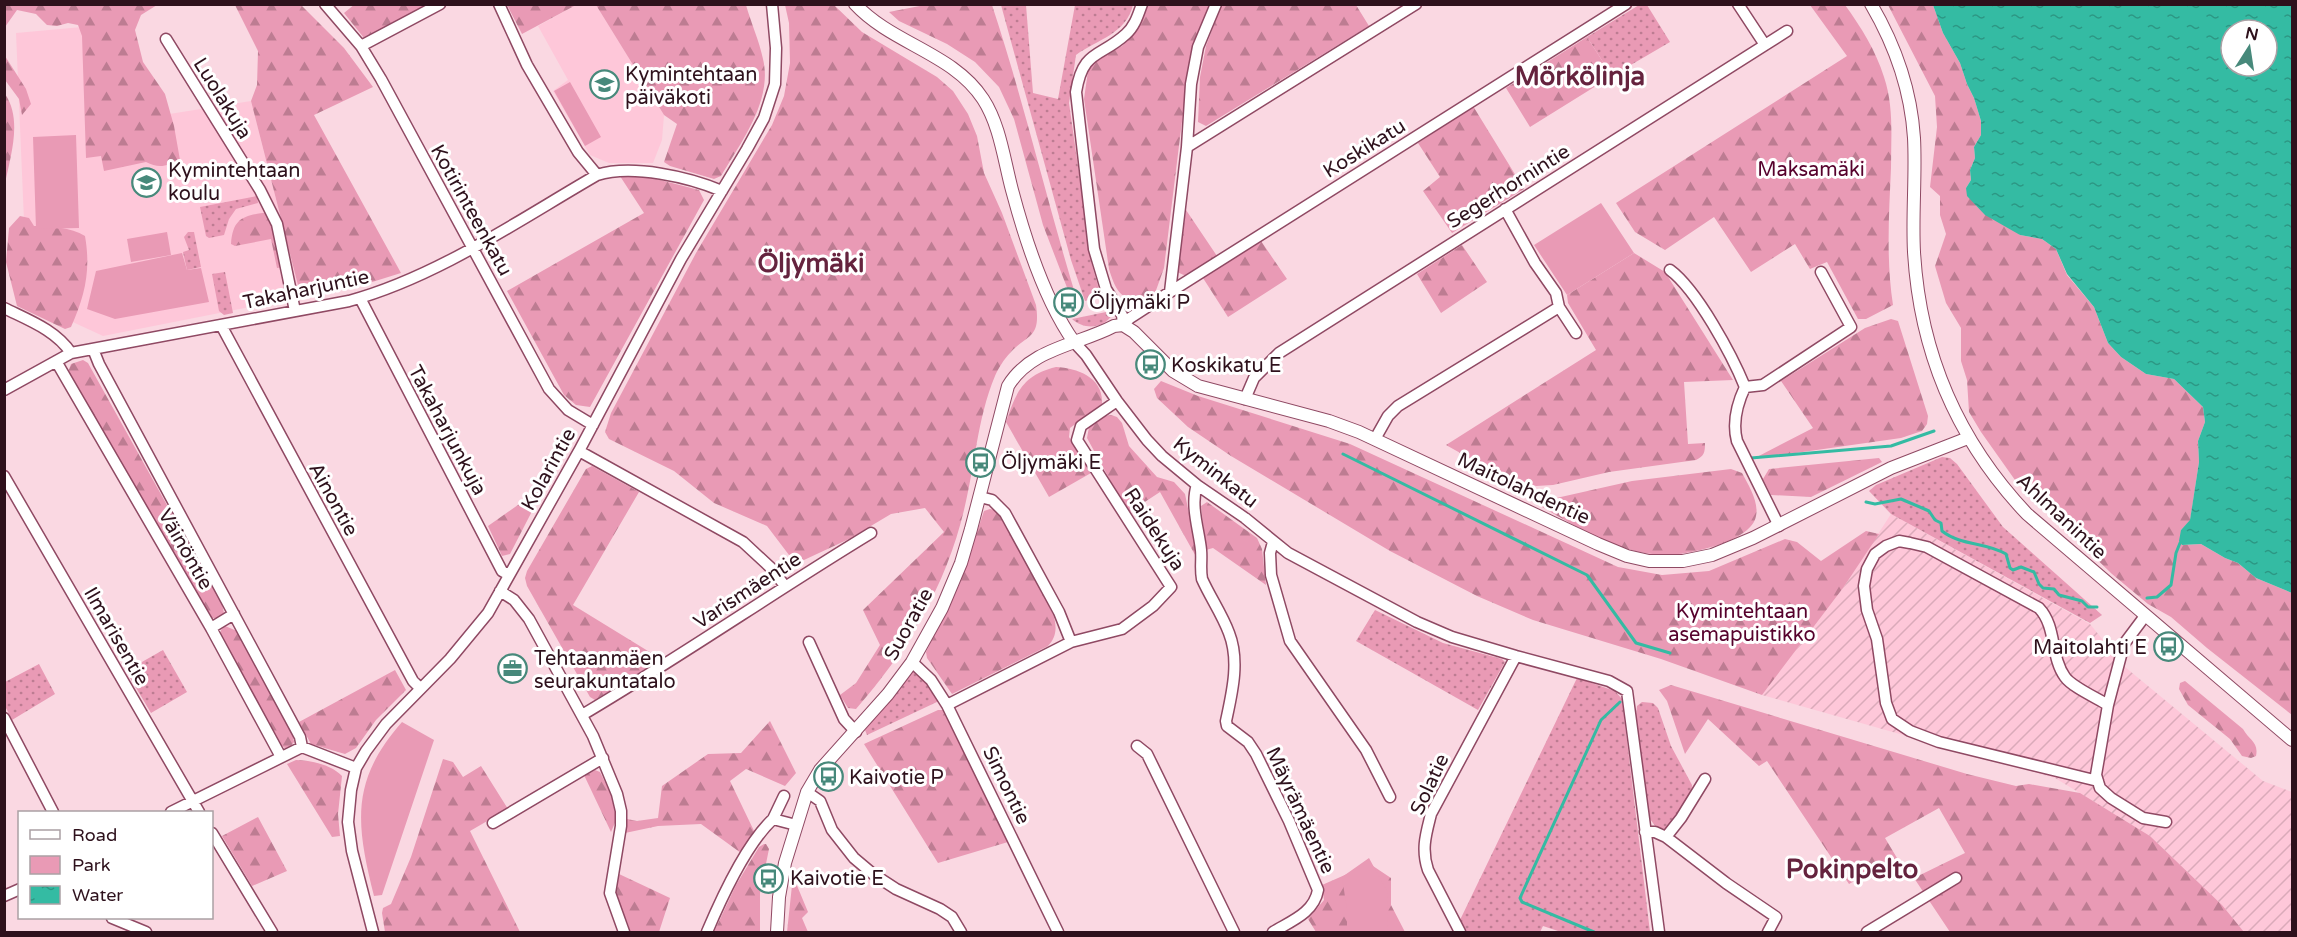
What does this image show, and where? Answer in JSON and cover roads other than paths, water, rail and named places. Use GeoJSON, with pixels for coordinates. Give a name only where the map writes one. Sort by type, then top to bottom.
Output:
{"type":"FeatureCollection","features":[{"type":"Feature","properties":{"kind":"street","name":"Kotirinteenkatu"},"geometry":{"type":"LineString","coordinates":[[325,4],[360,46],[381,79],[549,389],[568,410],[593,425]]}},
{"type":"Feature","properties":{"kind":"street"},"geometry":{"type":"LineString","coordinates":[[360,46],[440,4]]}},
{"type":"Feature","properties":{"kind":"street"},"geometry":{"type":"LineString","coordinates":[[499,4],[527,65],[578,152],[597,175]]}},
{"type":"Feature","properties":{"kind":"street","name":"Kolarintie"},"geometry":{"type":"LineString","coordinates":[[373,933],[352,851],[348,822],[356,768],[386,724],[473,633],[488,614],[579,451],[681,259],[747,149],[770,101],[776,68],[772,4]]}},
{"type":"Feature","properties":{"kind":"street","name":"Kyminkatu"},"geometry":{"type":"LineString","coordinates":[[855,4],[868,18],[891,34],[950,66],[970,82],[985,102],[996,128],[1031,253],[1065,330],[1086,355],[1147,440],[1162,456],[1197,485],[1302,561],[1417,622],[1452,637],[1609,681],[1627,691],[1645,832]]}},
{"type":"Feature","properties":{"kind":"street"},"geometry":{"type":"LineString","coordinates":[[1074,342],[1114,326],[1123,325],[1122,315],[1106,289],[1094,249],[1076,92],[1078,76],[1084,64],[1125,35],[1134,24],[1142,4]]}},
{"type":"Feature","properties":{"kind":"street"},"geometry":{"type":"LineString","coordinates":[[1170,292],[1187,147],[1191,84],[1198,47],[1216,4]]}},
{"type":"Feature","properties":{"kind":"street","name":"Koskikatu"},"geometry":{"type":"LineString","coordinates":[[1123,325],[1170,292],[1626,4]]}},
{"type":"Feature","properties":{"kind":"street"},"geometry":{"type":"LineString","coordinates":[[1738,4],[1765,45]]}},
{"type":"Feature","properties":{"kind":"street","name":"Ahlmanintie"},"geometry":{"type":"LineString","coordinates":[[1871,4],[1894,50],[1910,110],[1914,147],[1914,250],[1921,312],[1944,389],[1968,438],[1997,480],[2027,514],[2292,740]]}},
{"type":"Feature","properties":{"kind":"street"},"geometry":{"type":"LineString","coordinates":[[1187,147],[1414,5]]}},
{"type":"Feature","properties":{"kind":"street","name":"Segerhornintie"},"geometry":{"type":"LineString","coordinates":[[1245,399],[1254,378],[1279,353],[1787,31]]}},
{"type":"Feature","properties":{"kind":"street","name":"Luolakuja"},"geometry":{"type":"LineString","coordinates":[[166,39],[260,190],[277,224],[296,311]]}},
{"type":"Feature","properties":{"kind":"street","name":"Takaharjuntie"},"geometry":{"type":"LineString","coordinates":[[4,390],[71,353],[360,298],[397,285],[472,247],[597,175],[622,169],[652,172],[708,185],[722,191]]}},
{"type":"Feature","properties":{"kind":"street"},"geometry":{"type":"LineString","coordinates":[[1505,209],[1534,262],[1556,293],[1559,307],[1576,333]]}},
{"type":"Feature","properties":{"kind":"street"},"geometry":{"type":"LineString","coordinates":[[1670,270],[1679,276],[1693,294],[1730,354],[1746,387]]}},
{"type":"Feature","properties":{"kind":"street"},"geometry":{"type":"LineString","coordinates":[[1746,387],[1763,385],[1851,327],[1821,272]]}},
{"type":"Feature","properties":{"kind":"street","name":"Takaharjunkuja"},"geometry":{"type":"LineString","coordinates":[[360,298],[502,570],[509,575]]}},
{"type":"Feature","properties":{"kind":"street"},"geometry":{"type":"LineString","coordinates":[[1375,439],[1388,416],[1398,406],[1559,307]]}},
{"type":"Feature","properties":{"kind":"street"},"geometry":{"type":"LineString","coordinates":[[4,308],[52,333],[65,344],[71,353]]}},
{"type":"Feature","properties":{"kind":"street","name":"Ainontie"},"geometry":{"type":"LineString","coordinates":[[221,325],[413,681],[420,688]]}},
{"type":"Feature","properties":{"kind":"street","name":"Maitolahdentie"},"geometry":{"type":"LineString","coordinates":[[1123,325],[1134,332],[1173,371],[1186,380],[1215,392],[1329,421],[1375,439],[1598,544],[1639,559],[1660,562],[1698,559],[1732,548],[1891,468],[1968,438]]}},
{"type":"Feature","properties":{"kind":"street","name":"Suoratie"},"geometry":{"type":"LineString","coordinates":[[777,933],[782,880],[807,792],[820,770],[856,732],[912,662],[942,608],[961,562],[980,497],[1005,393],[1012,379],[1037,358],[1074,342]]}},
{"type":"Feature","properties":{"kind":"street","name":"Väinöntie"},"geometry":{"type":"LineString","coordinates":[[93,349],[300,737],[302,747]]}},
{"type":"Feature","properties":{"kind":"street","name":"Väinöntie"},"geometry":{"type":"LineString","coordinates":[[56,361],[211,628],[281,757]]}},
{"type":"Feature","properties":{"kind":"street"},"geometry":{"type":"LineString","coordinates":[[1746,387],[1738,402],[1734,430],[1737,441],[1779,525]]}},
{"type":"Feature","properties":{"kind":"street","name":"Raidekuja"},"geometry":{"type":"LineString","coordinates":[[1071,642],[1122,629],[1154,606],[1171,587],[1077,440],[1081,426],[1117,401]]}},
{"type":"Feature","properties":{"kind":"street"},"geometry":{"type":"LineString","coordinates":[[579,451],[744,542],[771,568],[785,586]]}},
{"type":"Feature","properties":{"kind":"street","name":"Ilmarisentie"},"geometry":{"type":"LineString","coordinates":[[4,477],[198,811]]}},
{"type":"Feature","properties":{"kind":"street","name":"Mäyrämäentie"},"geometry":{"type":"LineString","coordinates":[[1197,485],[1193,495],[1202,553],[1202,579],[1229,634],[1234,658],[1233,693],[1226,721],[1227,726],[1248,742],[1256,754],[1289,821],[1318,890],[1316,901],[1310,909],[1273,933]]}},
{"type":"Feature","properties":{"kind":"street"},"geometry":{"type":"LineString","coordinates":[[947,705],[1071,642],[1059,612],[1005,513],[992,500],[980,497]]}},
{"type":"Feature","properties":{"kind":"street","name":"Varismäentie"},"geometry":{"type":"LineString","coordinates":[[582,715],[725,627],[871,532]]}},
{"type":"Feature","properties":{"kind":"street"},"geometry":{"type":"LineString","coordinates":[[2098,782],[1939,742],[1910,731],[1892,719],[1886,703],[1877,639],[1868,610],[1864,586],[1867,569],[1875,554],[1899,541],[1927,547],[2039,608],[2048,617],[2060,668],[2066,679],[2108,705]]}},
{"type":"Feature","properties":{"kind":"street"},"geometry":{"type":"LineString","coordinates":[[1273,542],[1270,553],[1271,575],[1290,641],[1366,750],[1390,797]]}},
{"type":"Feature","properties":{"kind":"street"},"geometry":{"type":"LineString","coordinates":[[500,591],[514,600],[529,619],[582,715],[617,794],[621,811],[620,835],[610,893],[624,933]]}},
{"type":"Feature","properties":{"kind":"street"},"geometry":{"type":"LineString","coordinates":[[211,628],[234,614]]}},
{"type":"Feature","properties":{"kind":"street"},"geometry":{"type":"LineString","coordinates":[[2145,616],[2124,644],[2108,705],[2096,775],[2100,788],[2111,798],[2143,818],[2166,822]]}},
{"type":"Feature","properties":{"kind":"street"},"geometry":{"type":"LineString","coordinates":[[809,642],[844,719],[856,732]]}},
{"type":"Feature","properties":{"kind":"street","name":"Solatie"},"geometry":{"type":"LineString","coordinates":[[1460,933],[1424,860],[1424,840],[1431,814],[1516,656]]}},
{"type":"Feature","properties":{"kind":"street","name":"Simontie"},"geometry":{"type":"LineString","coordinates":[[912,662],[931,680],[947,705],[1058,933]]}},
{"type":"Feature","properties":{"kind":"street"},"geometry":{"type":"LineString","coordinates":[[4,718],[52,811]]}},
{"type":"Feature","properties":{"kind":"street"},"geometry":{"type":"LineString","coordinates":[[1137,746],[1147,754],[1234,933]]}},
{"type":"Feature","properties":{"kind":"street"},"geometry":{"type":"LineString","coordinates":[[174,811],[302,747],[356,768]]}},
{"type":"Feature","properties":{"kind":"street"},"geometry":{"type":"LineString","coordinates":[[493,823],[603,758]]}},
{"type":"Feature","properties":{"kind":"street"},"geometry":{"type":"LineString","coordinates":[[1666,837],[1682,818],[1705,779]]}},
{"type":"Feature","properties":{"kind":"street"},"geometry":{"type":"LineString","coordinates":[[807,792],[820,801],[832,830],[854,858],[896,889],[940,909],[951,917],[961,933]]}},
{"type":"Feature","properties":{"kind":"street"},"geometry":{"type":"LineString","coordinates":[[707,933],[756,839],[773,819],[784,796]]}},
{"type":"Feature","properties":{"kind":"street"},"geometry":{"type":"LineString","coordinates":[[773,819],[796,825]]}},
{"type":"Feature","properties":{"kind":"street"},"geometry":{"type":"LineString","coordinates":[[1659,933],[1645,832],[1655,832],[1666,837],[1726,883],[1776,917],[1768,933]]}},
{"type":"Feature","properties":{"kind":"street"},"geometry":{"type":"LineString","coordinates":[[213,835],[272,933]]}},
{"type":"Feature","properties":{"kind":"street"},"geometry":{"type":"LineString","coordinates":[[1867,933],[1956,878]]}},
{"type":"Feature","properties":{"kind":"street"},"geometry":{"type":"LineString","coordinates":[[4,896],[18,890]]}},
{"type":"Feature","properties":{"kind":"street"},"geometry":{"type":"LineString","coordinates":[[114,919],[146,933]]}},
{"type":"Feature","properties":{"kind":"water"},"geometry":{"type":"Polygon","coordinates":[[[1933,5],[2292,5],[2292,593],[2256,578],[2238,563],[2201,544],[2182,545],[2179,541],[2181,530],[2190,520],[2199,462],[2198,441],[2205,422],[2203,407],[2174,379],[2146,374],[2121,357],[2108,343],[2094,307],[2067,274],[2056,249],[2042,239],[2020,235],[1985,215],[1967,196],[1966,188],[1971,180],[1970,170],[1975,158],[1974,147],[1981,135],[1981,121],[1960,63],[1943,33],[1933,5]]]}},
{"type":"Feature","properties":{"kind":"waterway"},"geometry":{"type":"LineString","coordinates":[[1751,458],[1891,446],[1934,431]]}},
{"type":"Feature","properties":{"kind":"waterway"},"geometry":{"type":"LineString","coordinates":[[1343,454],[1587,575],[1636,643],[1670,653]]}},
{"type":"Feature","properties":{"kind":"waterway"},"geometry":{"type":"LineString","coordinates":[[1866,502],[1875,504],[1901,499],[1929,511],[1935,520],[1941,523],[1942,531],[1949,536],[1998,550],[2006,554],[2010,568],[2013,570],[2021,567],[2034,572],[2043,588],[2054,589],[2059,595],[2082,601],[2088,607],[2097,607]]}},
{"type":"Feature","properties":{"kind":"waterway"},"geometry":{"type":"LineString","coordinates":[[2147,598],[2157,597],[2171,585],[2176,553],[2180,543]]}},
{"type":"Feature","properties":{"kind":"waterway"},"geometry":{"type":"LineString","coordinates":[[1594,932],[1522,902],[1520,898],[1601,720],[1620,702]]}},
{"type":"Feature","properties":{"kind":"place","name":"Kymintehtaan päiväkoti"},"geometry":{"type":"Point","coordinates":[604,85]}},
{"type":"Feature","properties":{"kind":"place","name":"Kymintehtaan koulu"},"geometry":{"type":"Point","coordinates":[147,182]}},
{"type":"Feature","properties":{"kind":"place","name":"Öljymäki P"},"geometry":{"type":"Point","coordinates":[1068,302]}},
{"type":"Feature","properties":{"kind":"place","name":"Koskikatu E"},"geometry":{"type":"Point","coordinates":[1150,365]}},
{"type":"Feature","properties":{"kind":"place","name":"Öljymäki E"},"geometry":{"type":"Point","coordinates":[980,462]}},
{"type":"Feature","properties":{"kind":"place","name":"Maitolahti E"},"geometry":{"type":"Point","coordinates":[2168,647]}},
{"type":"Feature","properties":{"kind":"place","name":"Tehtaanmäen seurakuntatalo"},"geometry":{"type":"Point","coordinates":[513,669]}},
{"type":"Feature","properties":{"kind":"place","name":"Kaivotie P"},"geometry":{"type":"Point","coordinates":[828,777]}},
{"type":"Feature","properties":{"kind":"place","name":"Kaivotie E"},"geometry":{"type":"Point","coordinates":[769,878]}},
{"type":"Feature","properties":{"kind":"district","name":"Mörkölinja"},"geometry":{"type":"Point","coordinates":[1580,76]}},
{"type":"Feature","properties":{"kind":"district","name":"Öljymäki"},"geometry":{"type":"Point","coordinates":[811,263]}},
{"type":"Feature","properties":{"kind":"district","name":"Pokinpelto"},"geometry":{"type":"Point","coordinates":[1852,869]}},
{"type":"Feature","properties":{"kind":"park label","name":"Maksamäki"},"geometry":{"type":"Point","coordinates":[1811,169]}},
{"type":"Feature","properties":{"kind":"park label","name":"Kymintehtaan asemapuistikko"},"geometry":{"type":"Point","coordinates":[1742,622]}}]}
